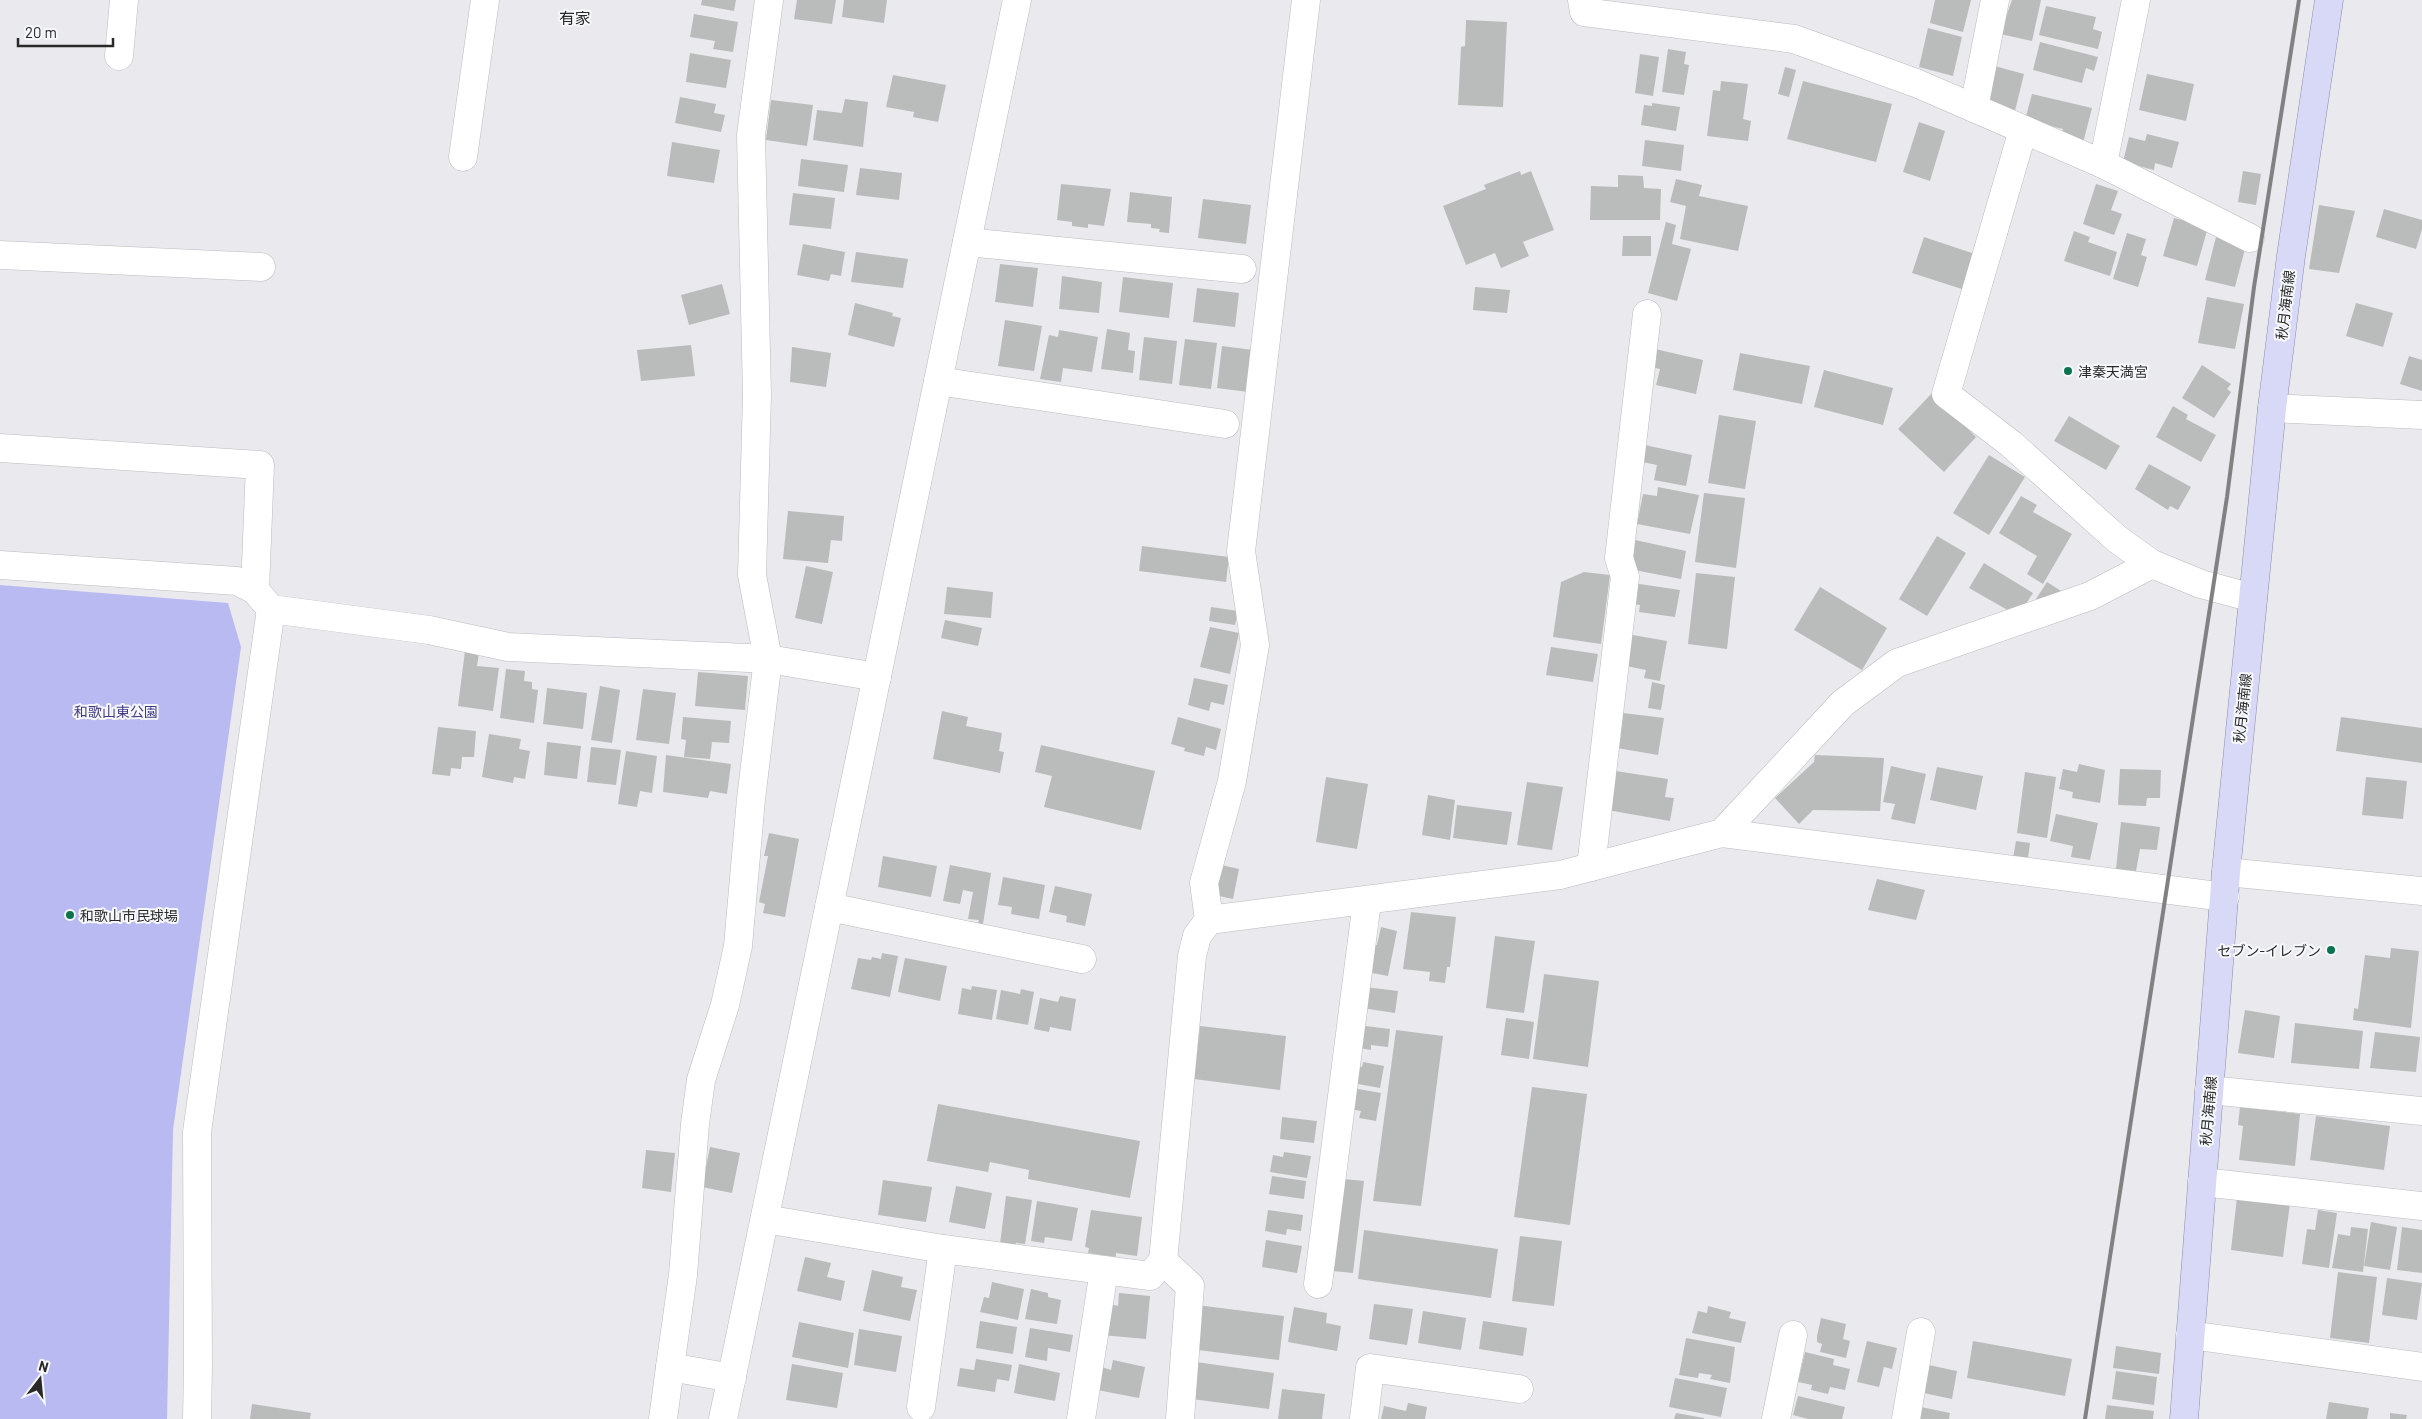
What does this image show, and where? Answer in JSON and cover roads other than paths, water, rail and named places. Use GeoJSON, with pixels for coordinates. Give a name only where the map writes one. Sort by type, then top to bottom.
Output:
{"type":"FeatureCollection","features":[{"type":"Feature","properties":{"kind":"main road","name":"秋月海南線"},"geometry":{"type":"LineString","coordinates":[[2184,1419],[2225,884],[2272,408],[2291,256],[2329,0]]}},
{"type":"Feature","properties":{"kind":"street"},"geometry":{"type":"LineString","coordinates":[[119,56],[124,0]]}},
{"type":"Feature","properties":{"kind":"street"},"geometry":{"type":"LineString","coordinates":[[463,157],[485,0]]}},
{"type":"Feature","properties":{"kind":"street"},"geometry":{"type":"LineString","coordinates":[[663,1419],[683,1275],[695,1124],[701,1080],[726,1005],[738,946],[751,799],[768,659],[752,575],[757,395],[751,135],[769,0]]}},
{"type":"Feature","properties":{"kind":"street"},"geometry":{"type":"LineString","coordinates":[[723,1419],[1017,0]]}},
{"type":"Feature","properties":{"kind":"street"},"geometry":{"type":"LineString","coordinates":[[765,1219],[943,1249],[1150,1276],[1163,1261],[1192,956],[1197,936],[1209,920],[1204,883],[1232,782],[1255,645],[1241,551],[1306,0]]}},
{"type":"Feature","properties":{"kind":"street"},"geometry":{"type":"LineString","coordinates":[[1582,0],[1584,12],[1794,40],[1916,83],[2104,164],[2250,238]]}},
{"type":"Feature","properties":{"kind":"street"},"geometry":{"type":"LineString","coordinates":[[1974,108],[1995,0]]}},
{"type":"Feature","properties":{"kind":"street"},"geometry":{"type":"LineString","coordinates":[[2104,164],[2136,0]]}},
{"type":"Feature","properties":{"kind":"street"},"geometry":{"type":"LineString","coordinates":[[2023,130],[1946,394],[2011,444],[2117,540],[2152,564],[2201,584],[2253,598]]}},
{"type":"Feature","properties":{"kind":"street"},"geometry":{"type":"LineString","coordinates":[[967,242],[1242,269]]}},
{"type":"Feature","properties":{"kind":"street"},"geometry":{"type":"LineString","coordinates":[[0,255],[261,267]]}},
{"type":"Feature","properties":{"kind":"street"},"geometry":{"type":"LineString","coordinates":[[1591,868],[1625,577],[1619,558],[1647,314]]}},
{"type":"Feature","properties":{"kind":"street"},"geometry":{"type":"LineString","coordinates":[[938,381],[1225,424]]}},
{"type":"Feature","properties":{"kind":"street"},"geometry":{"type":"LineString","coordinates":[[2272,408],[2422,415]]}},
{"type":"Feature","properties":{"kind":"street"},"geometry":{"type":"LineString","coordinates":[[0,448],[260,465],[263,599],[197,1132],[198,1367],[196,1419]]}},
{"type":"Feature","properties":{"kind":"street"},"geometry":{"type":"LineString","coordinates":[[1722,833],[1844,703],[1897,663],[2090,596],[2152,564]]}},
{"type":"Feature","properties":{"kind":"street"},"geometry":{"type":"LineString","coordinates":[[0,565],[237,581],[263,599],[508,647],[768,659],[877,677]]}},
{"type":"Feature","properties":{"kind":"street"},"geometry":{"type":"LineString","coordinates":[[1209,920],[1560,876],[1722,833],[2225,884],[2422,891]]}},
{"type":"Feature","properties":{"kind":"street"},"geometry":{"type":"LineString","coordinates":[[1318,1284],[1367,901]]}},
{"type":"Feature","properties":{"kind":"street"},"geometry":{"type":"LineString","coordinates":[[829,907],[1082,959]]}},
{"type":"Feature","properties":{"kind":"street"},"geometry":{"type":"LineString","coordinates":[[2209,1090],[2422,1111]]}},
{"type":"Feature","properties":{"kind":"street"},"geometry":{"type":"LineString","coordinates":[[2202,1182],[2422,1206]]}},
{"type":"Feature","properties":{"kind":"street"},"geometry":{"type":"LineString","coordinates":[[921,1407],[943,1249]]}},
{"type":"Feature","properties":{"kind":"street"},"geometry":{"type":"LineString","coordinates":[[1163,1261],[1190,1286],[1180,1419]]}},
{"type":"Feature","properties":{"kind":"street"},"geometry":{"type":"LineString","coordinates":[[1081,1419],[1104,1270]]}},
{"type":"Feature","properties":{"kind":"street"},"geometry":{"type":"LineString","coordinates":[[1906,1419],[1921,1332]]}},
{"type":"Feature","properties":{"kind":"street"},"geometry":{"type":"LineString","coordinates":[[1776,1419],[1793,1335]]}},
{"type":"Feature","properties":{"kind":"street"},"geometry":{"type":"LineString","coordinates":[[2190,1335],[2422,1367]]}},
{"type":"Feature","properties":{"kind":"street"},"geometry":{"type":"LineString","coordinates":[[670,1367],[732,1378]]}},
{"type":"Feature","properties":{"kind":"street"},"geometry":{"type":"LineString","coordinates":[[1364,1419],[1370,1368],[1519,1389]]}},
{"type":"Feature","properties":{"kind":"railway"},"geometry":{"type":"LineString","coordinates":[[2085,1419],[2227,497],[2254,287],[2299,0]]}},
{"type":"Feature","properties":{"kind":"place","name":"津秦天満宮"},"geometry":{"type":"Point","coordinates":[2068,371]}},
{"type":"Feature","properties":{"kind":"place","name":"和歌山市民球場"},"geometry":{"type":"Point","coordinates":[70,915]}},
{"type":"Feature","properties":{"kind":"place","name":"セブン-イレブン"},"geometry":{"type":"Point","coordinates":[2331,950]}},
{"type":"Feature","properties":{"kind":"district","name":"有家"},"geometry":{"type":"Point","coordinates":[575,17]}},
{"type":"Feature","properties":{"kind":"park label","name":"和歌山東公園"},"geometry":{"type":"Point","coordinates":[116,711]}}]}
